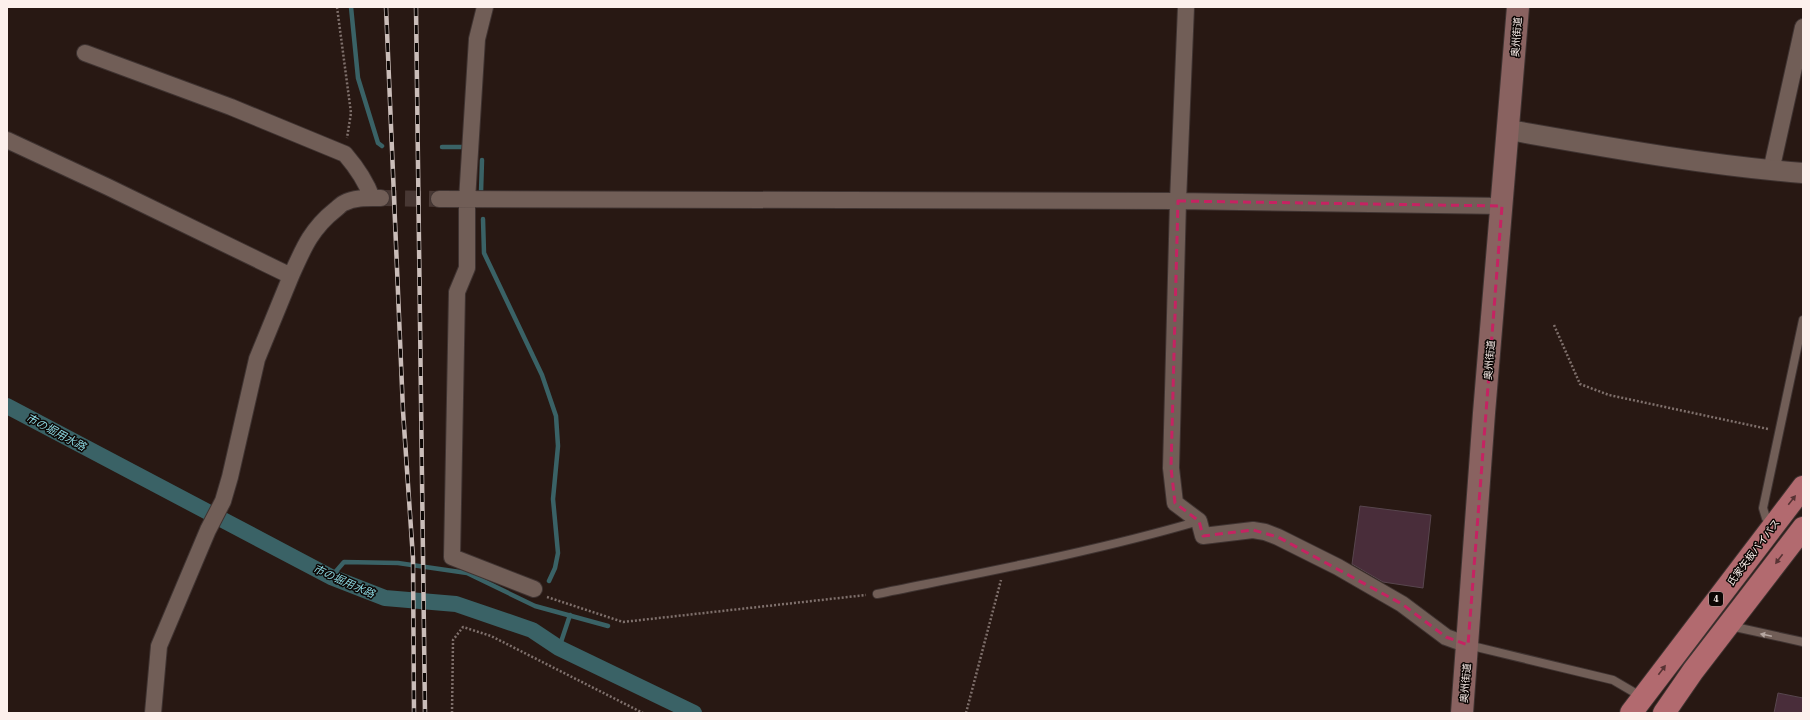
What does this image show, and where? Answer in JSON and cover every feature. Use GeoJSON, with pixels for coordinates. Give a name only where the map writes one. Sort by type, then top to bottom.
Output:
{"type":"FeatureCollection","features":[{"type":"Feature","properties":{"kind":"highway","name":"氏家矢板バイパス"},"geometry":{"type":"LineString","coordinates":[[1636,705],[1803,486]]}},
{"type":"Feature","properties":{"kind":"highway"},"geometry":{"type":"LineString","coordinates":[[1664,713],[1693,671],[1803,528]]}},
{"type":"Feature","properties":{"kind":"main road","name":"奥州街道"},"geometry":{"type":"LineString","coordinates":[[1462,713],[1485,405],[1518,7]]}},
{"type":"Feature","properties":{"kind":"street"},"geometry":{"type":"LineString","coordinates":[[485,7],[477,39],[467,200],[468,268],[456,292],[452,557],[534,589]]}},
{"type":"Feature","properties":{"kind":"street"},"geometry":{"type":"LineString","coordinates":[[1186,7],[1178,202],[1171,468],[1175,503],[1199,521],[1203,536],[1252,530],[1265,532],[1300,547],[1402,604],[1446,637],[1468,646]]}},
{"type":"Feature","properties":{"kind":"street"},"geometry":{"type":"LineString","coordinates":[[1771,171],[1803,27]]}},
{"type":"Feature","properties":{"kind":"street"},"geometry":{"type":"LineString","coordinates":[[85,53],[231,107],[345,154],[377,198],[344,203],[317,226],[308,239],[291,276],[256,359],[230,477],[223,501],[208,530],[159,646],[153,713]]}},
{"type":"Feature","properties":{"kind":"street"},"geometry":{"type":"LineString","coordinates":[[1508,130],[1623,150],[1771,171],[1803,173]]}},
{"type":"Feature","properties":{"kind":"street"},"geometry":{"type":"LineString","coordinates":[[7,140],[108,187],[291,276]]}},
{"type":"Feature","properties":{"kind":"street"},"geometry":{"type":"LineString","coordinates":[[439,199],[1178,202],[1502,206]]}},
{"type":"Feature","properties":{"kind":"lane"},"geometry":{"type":"LineString","coordinates":[[1773,525],[1766,518],[1762,508],[1803,320]]}},
{"type":"Feature","properties":{"kind":"lane"},"geometry":{"type":"LineString","coordinates":[[876,594],[1000,570],[1142,538],[1199,521]]}},
{"type":"Feature","properties":{"kind":"lane"},"geometry":{"type":"LineString","coordinates":[[1732,622],[1736,627],[1803,642]]}},
{"type":"Feature","properties":{"kind":"lane"},"geometry":{"type":"LineString","coordinates":[[1468,646],[1613,680],[1636,705]]}},
{"type":"Feature","properties":{"kind":"path"},"geometry":{"type":"LineString","coordinates":[[337,7],[351,113],[345,154]]}},
{"type":"Feature","properties":{"kind":"path"},"geometry":{"type":"LineString","coordinates":[[1554,325],[1580,384],[1609,395],[1778,432]]}},
{"type":"Feature","properties":{"kind":"path"},"geometry":{"type":"LineString","coordinates":[[966,713],[1000,591],[1002,582],[1000,570]]}},
{"type":"Feature","properties":{"kind":"path"},"geometry":{"type":"LineString","coordinates":[[534,589],[538,594],[623,622],[876,594]]}},
{"type":"Feature","properties":{"kind":"path"},"geometry":{"type":"LineString","coordinates":[[452,713],[453,640],[463,627],[491,636],[643,713]]}},
{"type":"Feature","properties":{"kind":"highlighted area"},"geometry":{"type":"Polygon","coordinates":[[[1178,201],[1502,206],[1468,645],[1446,637],[1402,604],[1278,537],[1253,530],[1203,536],[1199,521],[1175,503],[1171,468],[1178,201]]]}},
{"type":"Feature","properties":{"kind":"building"},"geometry":{"type":"Polygon","coordinates":[[[1360,506],[1431,515],[1423,588],[1383,582],[1352,564],[1360,506]]]}},
{"type":"Feature","properties":{"kind":"building"},"geometry":{"type":"Polygon","coordinates":[[[1778,693],[1803,698],[1803,713],[1774,713],[1778,693]]]}},
{"type":"Feature","properties":{"kind":"waterway"},"geometry":{"type":"LineString","coordinates":[[351,7],[358,78],[378,143],[382,146]]}},
{"type":"Feature","properties":{"kind":"waterway"},"geometry":{"type":"LineString","coordinates":[[442,147],[462,147]]}},
{"type":"Feature","properties":{"kind":"waterway"},"geometry":{"type":"LineString","coordinates":[[481,193],[482,160]]}},
{"type":"Feature","properties":{"kind":"waterway"},"geometry":{"type":"LineString","coordinates":[[483,219],[484,253],[542,375],[556,416],[558,446],[553,499],[558,553],[555,568],[549,581]]}},
{"type":"Feature","properties":{"kind":"waterway","name":"市の堀用水路"},"geometry":{"type":"LineString","coordinates":[[7,406],[331,577],[385,598],[456,604],[532,630],[559,648],[694,713]]}},
{"type":"Feature","properties":{"kind":"waterway"},"geometry":{"type":"LineString","coordinates":[[331,577],[344,562],[398,563],[467,573],[535,606],[608,626]]}},
{"type":"Feature","properties":{"kind":"waterway"},"geometry":{"type":"LineString","coordinates":[[559,648],[570,615]]}},
{"type":"Feature","properties":{"kind":"tunnel"},"geometry":{"type":"LineString","coordinates":[[381,198],[439,199]]}},
{"type":"Feature","properties":{"kind":"railway"},"geometry":{"type":"LineString","coordinates":[[386,7],[403,411],[413,558],[414,713]]}},
{"type":"Feature","properties":{"kind":"railway"},"geometry":{"type":"LineString","coordinates":[[416,7],[425,713]]}}]}
